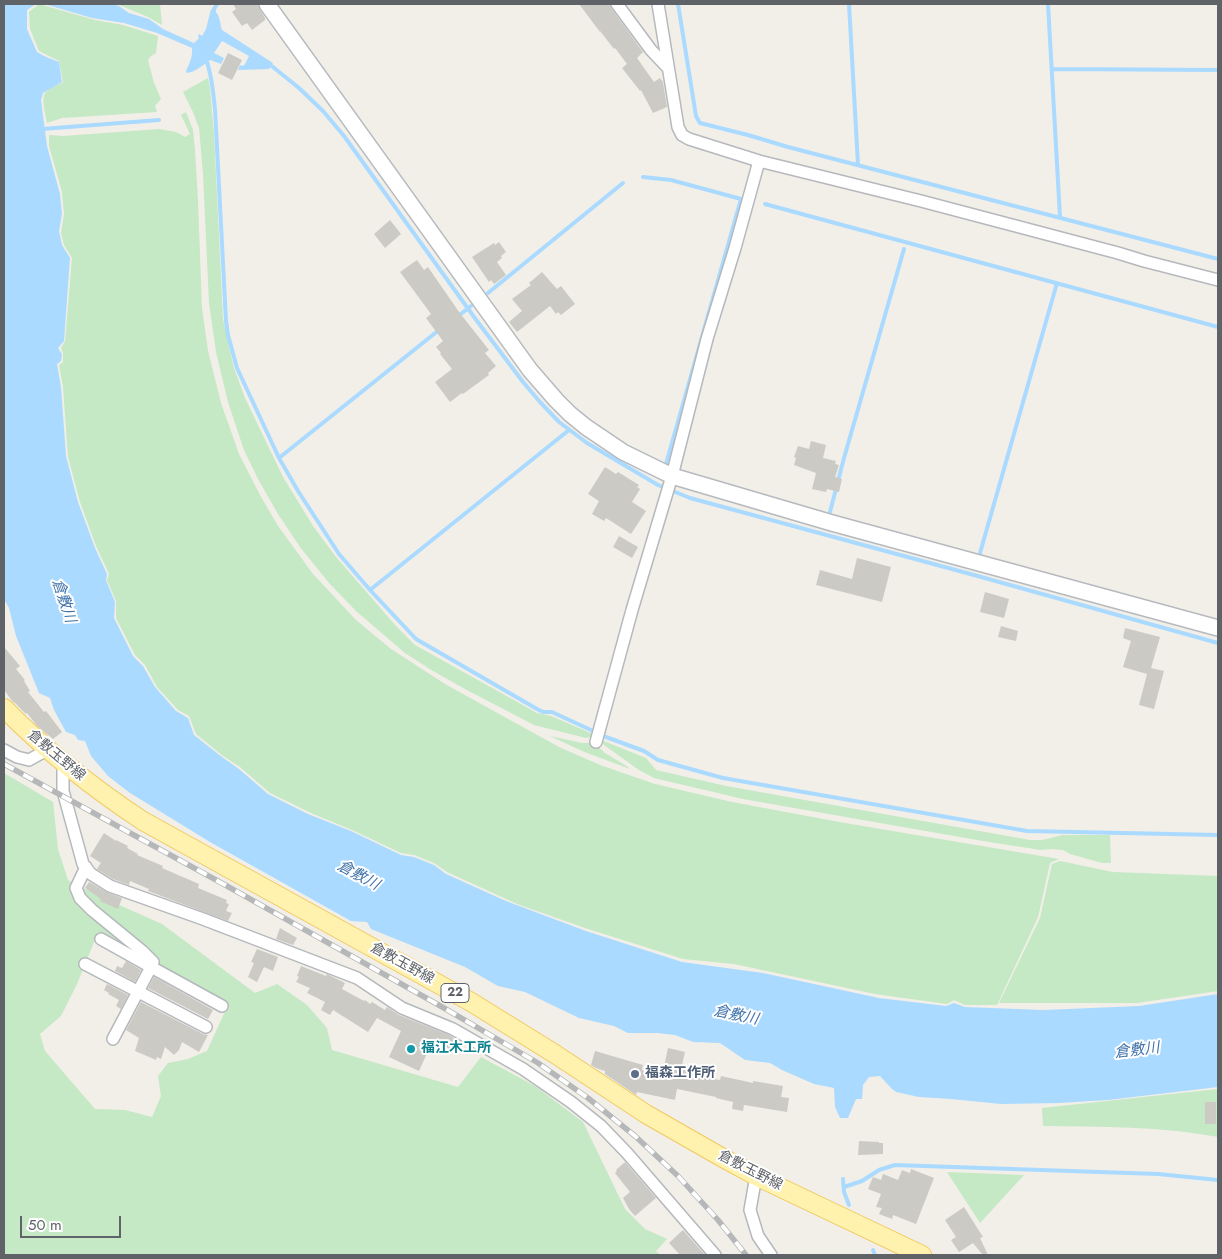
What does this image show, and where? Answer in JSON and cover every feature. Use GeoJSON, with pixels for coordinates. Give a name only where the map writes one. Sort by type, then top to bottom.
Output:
{"type":"FeatureCollection","features":[{"type":"Feature","properties":{"kind":"main road","name":"倉敷玉野線"},"geometry":{"type":"LineString","coordinates":[[4,708],[47,750],[111,800],[143,821],[471,1002],[646,1114],[756,1176],[922,1255]]}},
{"type":"Feature","properties":{"kind":"street"},"geometry":{"type":"LineString","coordinates":[[266,4],[543,386],[570,414],[669,485],[832,523],[1218,628]]}},
{"type":"Feature","properties":{"kind":"street"},"geometry":{"type":"LineString","coordinates":[[617,4],[651,50],[668,68]]}},
{"type":"Feature","properties":{"kind":"street"},"geometry":{"type":"LineString","coordinates":[[658,4],[678,127],[682,135],[689,139],[759,161],[921,201],[1218,280]]}},
{"type":"Feature","properties":{"kind":"street"},"geometry":{"type":"LineString","coordinates":[[598,736],[632,610],[669,485],[707,339],[759,161]]}},
{"type":"Feature","properties":{"kind":"street"},"geometry":{"type":"LineString","coordinates":[[4,750],[28,760],[47,750]]}},
{"type":"Feature","properties":{"kind":"street"},"geometry":{"type":"LineString","coordinates":[[64,763],[63,791],[83,864],[90,874],[110,886],[203,919],[357,978],[402,1008],[453,1030],[523,1069],[571,1102],[601,1126],[715,1255]]}},
{"type":"Feature","properties":{"kind":"street"},"geometry":{"type":"LineString","coordinates":[[86,867],[76,888],[80,898],[153,962],[112,1039]]}},
{"type":"Feature","properties":{"kind":"street"},"geometry":{"type":"LineString","coordinates":[[101,939],[222,1006]]}},
{"type":"Feature","properties":{"kind":"street"},"geometry":{"type":"LineString","coordinates":[[85,964],[206,1027]]}},
{"type":"Feature","properties":{"kind":"street"},"geometry":{"type":"LineString","coordinates":[[756,1176],[750,1210],[758,1236],[771,1255]]}},
{"type":"Feature","properties":{"kind":"green space"},"geometry":{"type":"Polygon","coordinates":[[[39,4],[95,20],[123,25],[158,36],[156,53],[148,60],[154,83],[161,99],[155,106],[157,112],[62,118],[47,123],[44,103],[45,93],[63,82],[59,61],[39,51],[30,29],[29,12],[39,4]]]}},
{"type":"Feature","properties":{"kind":"green space"},"geometry":{"type":"Polygon","coordinates":[[[117,4],[160,4],[162,25],[148,17],[117,4]]]}},
{"type":"Feature","properties":{"kind":"green space"},"geometry":{"type":"Polygon","coordinates":[[[208,78],[214,134],[223,319],[234,368],[245,398],[283,477],[313,526],[336,557],[415,645],[537,713],[551,716],[593,734],[591,737],[586,738],[534,725],[465,689],[405,653],[356,611],[329,583],[300,547],[278,514],[244,450],[228,402],[216,352],[209,303],[199,128],[183,92],[208,78]]]}},
{"type":"Feature","properties":{"kind":"green space"},"geometry":{"type":"Polygon","coordinates":[[[186,112],[193,130],[195,150],[202,308],[208,351],[221,403],[239,454],[260,495],[278,526],[313,574],[356,620],[391,649],[445,684],[559,747],[600,765],[655,784],[732,802],[1059,859],[1050,863],[1038,917],[997,1005],[965,1005],[954,1000],[947,1004],[875,994],[734,964],[683,959],[585,928],[517,904],[447,872],[434,863],[414,855],[401,853],[270,793],[240,767],[196,734],[189,716],[178,710],[157,687],[145,665],[135,655],[116,618],[116,601],[107,580],[109,574],[96,546],[80,502],[68,457],[63,387],[59,365],[63,362],[61,348],[65,341],[72,258],[64,245],[61,233],[64,214],[62,192],[49,146],[49,135],[63,136],[159,129],[176,132],[185,137],[190,134],[181,115],[186,112]]]}},
{"type":"Feature","properties":{"kind":"green space"},"geometry":{"type":"Polygon","coordinates":[[[550,736],[582,743],[594,743],[605,753],[630,769],[582,751],[550,736]]]}},
{"type":"Feature","properties":{"kind":"green space"},"geometry":{"type":"Polygon","coordinates":[[[601,740],[646,758],[656,770],[726,786],[1030,840],[1042,840],[1063,835],[1110,835],[1111,863],[1102,863],[1070,854],[1063,850],[1041,850],[983,841],[743,799],[654,778],[639,770],[604,745],[601,740]]]}},
{"type":"Feature","properties":{"kind":"green space"},"geometry":{"type":"Polygon","coordinates":[[[4,773],[53,802],[58,849],[68,880],[162,924],[255,993],[277,984],[307,1005],[327,1028],[332,1050],[458,1087],[481,1057],[535,1086],[583,1122],[625,1209],[645,1229],[667,1239],[656,1251],[660,1255],[4,1255],[4,773]],[[98,932],[77,984],[61,1016],[40,1034],[45,1051],[95,1109],[125,1110],[152,1117],[161,1096],[158,1076],[168,1063],[188,1059],[207,1051],[228,1005],[98,932]]]}},
{"type":"Feature","properties":{"kind":"green space"},"geometry":{"type":"Polygon","coordinates":[[[1060,861],[1113,872],[1218,876],[1218,991],[1137,1003],[999,1003],[1040,918],[1052,864],[1060,861]]]}},
{"type":"Feature","properties":{"kind":"green space"},"geometry":{"type":"Polygon","coordinates":[[[1218,1089],[1218,1137],[1153,1129],[1043,1126],[1042,1108],[1218,1089]]]}},
{"type":"Feature","properties":{"kind":"green space"},"geometry":{"type":"Polygon","coordinates":[[[947,1172],[1024,1175],[980,1223],[947,1172]]]}},
{"type":"Feature","properties":{"kind":"water","name":"倉敷川"},"geometry":{"type":"Polygon","coordinates":[[[4,4],[36,4],[27,10],[27,29],[37,52],[59,62],[62,82],[43,93],[41,100],[47,146],[60,194],[62,214],[59,231],[62,245],[70,258],[64,341],[58,348],[62,354],[61,361],[57,364],[61,387],[66,456],[78,502],[107,574],[106,580],[115,602],[114,618],[133,656],[143,666],[155,687],[176,711],[188,718],[194,735],[268,794],[308,814],[351,831],[401,855],[414,857],[434,865],[446,874],[506,901],[586,931],[682,962],[763,973],[879,998],[946,1006],[954,1003],[965,1007],[1044,1010],[1139,1006],[1218,994],[1218,1087],[1108,1100],[1001,1104],[919,1097],[896,1092],[880,1076],[869,1077],[863,1085],[862,1099],[856,1099],[848,1118],[840,1118],[835,1107],[834,1088],[814,1084],[770,1063],[745,1060],[720,1043],[693,1042],[675,1035],[657,1033],[628,1033],[614,1026],[579,1018],[525,992],[498,986],[465,967],[371,929],[367,922],[351,921],[210,842],[130,793],[108,776],[91,756],[85,741],[78,740],[75,735],[66,732],[50,698],[39,693],[16,636],[9,608],[4,599],[4,4]]]}},
{"type":"Feature","properties":{"kind":"water"},"geometry":{"type":"Polygon","coordinates":[[[44,4],[112,4],[119,6],[129,13],[149,19],[163,29],[194,43],[199,38],[199,34],[202,36],[206,29],[211,9],[218,15],[222,30],[273,63],[269,69],[238,70],[240,65],[243,66],[245,64],[249,56],[222,41],[214,53],[224,58],[221,64],[210,60],[196,70],[187,73],[192,48],[157,33],[124,23],[92,18],[44,4]]]}},
{"type":"Feature","properties":{"kind":"building"},"geometry":{"type":"Polygon","coordinates":[[[233,4],[257,4],[265,20],[252,30],[247,23],[242,26],[232,12],[236,9],[233,4]]]}},
{"type":"Feature","properties":{"kind":"building"},"geometry":{"type":"Polygon","coordinates":[[[579,4],[610,4],[643,52],[637,58],[654,82],[660,78],[663,82],[667,107],[653,113],[641,90],[622,68],[627,64],[579,4]]]}},
{"type":"Feature","properties":{"kind":"building"},"geometry":{"type":"Polygon","coordinates":[[[228,53],[242,60],[232,80],[218,73],[228,53]]]}},
{"type":"Feature","properties":{"kind":"building"},"geometry":{"type":"Polygon","coordinates":[[[390,220],[401,234],[385,248],[374,234],[390,220]]]}},
{"type":"Feature","properties":{"kind":"building"},"geometry":{"type":"Polygon","coordinates":[[[499,242],[506,252],[497,262],[506,275],[494,284],[491,280],[489,282],[472,257],[494,243],[495,245],[499,242]]]}},
{"type":"Feature","properties":{"kind":"building"},"geometry":{"type":"Polygon","coordinates":[[[417,260],[424,270],[428,267],[459,312],[489,350],[485,353],[496,366],[488,373],[489,375],[450,402],[435,382],[452,369],[436,347],[443,341],[426,318],[431,314],[400,272],[417,260]]]}},
{"type":"Feature","properties":{"kind":"building"},"geometry":{"type":"Polygon","coordinates":[[[542,272],[557,289],[561,286],[575,304],[561,315],[558,312],[556,314],[550,306],[517,332],[509,322],[522,311],[512,299],[531,285],[529,283],[542,272]]]}},
{"type":"Feature","properties":{"kind":"building"},"geometry":{"type":"Polygon","coordinates":[[[811,441],[826,445],[823,458],[836,461],[835,464],[839,465],[835,477],[842,479],[839,492],[827,489],[826,492],[812,489],[816,473],[794,465],[796,458],[794,457],[798,446],[809,449],[811,441]]]}},
{"type":"Feature","properties":{"kind":"building"},"geometry":{"type":"Polygon","coordinates":[[[605,467],[616,474],[618,472],[639,485],[637,487],[640,489],[632,502],[646,511],[631,534],[606,518],[604,521],[592,514],[599,501],[588,494],[605,467]]]}},
{"type":"Feature","properties":{"kind":"building"},"geometry":{"type":"Polygon","coordinates":[[[619,536],[638,547],[632,558],[613,547],[619,536]]]}},
{"type":"Feature","properties":{"kind":"building"},"geometry":{"type":"Polygon","coordinates":[[[857,558],[891,567],[882,602],[816,585],[820,570],[852,579],[857,558]]]}},
{"type":"Feature","properties":{"kind":"building"},"geometry":{"type":"Polygon","coordinates":[[[985,592],[1009,599],[1004,618],[980,612],[985,592]]]}},
{"type":"Feature","properties":{"kind":"building"},"geometry":{"type":"Polygon","coordinates":[[[1001,626],[1018,631],[1016,641],[998,637],[1001,626]]]}},
{"type":"Feature","properties":{"kind":"building"},"geometry":{"type":"Polygon","coordinates":[[[1125,628],[1160,637],[1151,668],[1164,671],[1154,709],[1139,705],[1147,674],[1123,667],[1131,641],[1123,638],[1125,628]]]}},
{"type":"Feature","properties":{"kind":"building"},"geometry":{"type":"Polygon","coordinates":[[[4,647],[20,666],[16,669],[25,680],[30,691],[28,692],[62,732],[53,739],[13,702],[4,690],[4,647]]]}},
{"type":"Feature","properties":{"kind":"building"},"geometry":{"type":"Polygon","coordinates":[[[104,833],[128,846],[127,848],[137,855],[199,884],[198,888],[227,900],[226,903],[229,904],[226,911],[232,913],[228,921],[148,891],[149,889],[130,881],[129,885],[113,879],[97,869],[101,863],[90,856],[104,833]]]}},
{"type":"Feature","properties":{"kind":"building"},"geometry":{"type":"Polygon","coordinates":[[[89,882],[106,892],[122,898],[118,909],[100,901],[101,899],[85,888],[89,882]]]}},
{"type":"Feature","properties":{"kind":"building"},"geometry":{"type":"Polygon","coordinates":[[[280,928],[297,938],[293,945],[276,939],[280,928]]]}},
{"type":"Feature","properties":{"kind":"building"},"geometry":{"type":"Polygon","coordinates":[[[257,949],[278,957],[273,971],[264,967],[257,982],[248,977],[254,963],[251,962],[257,949]]]}},
{"type":"Feature","properties":{"kind":"building"},"geometry":{"type":"Polygon","coordinates":[[[126,961],[141,970],[135,982],[115,971],[117,966],[122,968],[126,961]]]}},
{"type":"Feature","properties":{"kind":"building"},"geometry":{"type":"Polygon","coordinates":[[[301,966],[326,976],[327,974],[345,983],[342,989],[370,1004],[372,1002],[385,1010],[387,1007],[399,1015],[449,1035],[462,1043],[457,1053],[433,1040],[419,1071],[389,1057],[401,1031],[377,1018],[368,1032],[333,1010],[330,1015],[321,1010],[325,1002],[307,993],[310,988],[296,982],[301,966]]]}},
{"type":"Feature","properties":{"kind":"building"},"geometry":{"type":"Polygon","coordinates":[[[154,977],[213,1010],[208,1019],[148,988],[154,977]]]}},
{"type":"Feature","properties":{"kind":"building"},"geometry":{"type":"Polygon","coordinates":[[[107,984],[128,995],[121,1009],[116,1006],[119,1000],[104,990],[107,984]]]}},
{"type":"Feature","properties":{"kind":"building"},"geometry":{"type":"Polygon","coordinates":[[[141,1002],[208,1035],[199,1052],[182,1042],[179,1050],[174,1055],[165,1047],[161,1059],[157,1057],[156,1060],[135,1051],[139,1038],[126,1030],[141,1002]]]}},
{"type":"Feature","properties":{"kind":"building"},"geometry":{"type":"Polygon","coordinates":[[[668,1048],[685,1052],[682,1065],[700,1068],[699,1076],[720,1080],[721,1076],[753,1083],[753,1081],[783,1086],[781,1097],[789,1098],[787,1112],[744,1105],[743,1111],[732,1109],[733,1102],[677,1089],[675,1100],[637,1092],[636,1095],[605,1074],[605,1071],[591,1065],[595,1051],[643,1065],[642,1070],[662,1076],[668,1048]]]}},
{"type":"Feature","properties":{"kind":"building"},"geometry":{"type":"Polygon","coordinates":[[[1205,1102],[1216,1102],[1216,1124],[1205,1124],[1205,1102]]]}},
{"type":"Feature","properties":{"kind":"building"},"geometry":{"type":"Polygon","coordinates":[[[859,1141],[883,1143],[883,1154],[858,1155],[859,1141]]]}},
{"type":"Feature","properties":{"kind":"building"},"geometry":{"type":"Polygon","coordinates":[[[625,1162],[656,1198],[635,1216],[623,1198],[630,1192],[615,1173],[625,1162]]]}},
{"type":"Feature","properties":{"kind":"building"},"geometry":{"type":"Polygon","coordinates":[[[911,1169],[934,1178],[916,1224],[893,1215],[892,1219],[879,1214],[882,1208],[876,1207],[881,1194],[868,1189],[873,1177],[881,1180],[883,1174],[898,1180],[902,1170],[910,1173],[911,1169]]]}},
{"type":"Feature","properties":{"kind":"building"},"geometry":{"type":"Polygon","coordinates":[[[964,1207],[983,1237],[980,1238],[988,1255],[983,1255],[973,1243],[959,1252],[951,1240],[956,1237],[945,1220],[964,1207]]]}},
{"type":"Feature","properties":{"kind":"building"},"geometry":{"type":"Polygon","coordinates":[[[683,1230],[705,1255],[680,1255],[669,1243],[683,1230]]]}},
{"type":"Feature","properties":{"kind":"waterway"},"geometry":{"type":"LineString","coordinates":[[214,13],[217,4]]}},
{"type":"Feature","properties":{"kind":"waterway"},"geometry":{"type":"LineString","coordinates":[[678,4],[696,116],[700,123],[1218,259]]}},
{"type":"Feature","properties":{"kind":"waterway"},"geometry":{"type":"LineString","coordinates":[[849,4],[858,165]]}},
{"type":"Feature","properties":{"kind":"waterway"},"geometry":{"type":"LineString","coordinates":[[1048,4],[1060,217]]}},
{"type":"Feature","properties":{"kind":"waterway"},"geometry":{"type":"LineString","coordinates":[[206,59],[211,77],[215,109],[226,321],[237,368],[279,458],[339,554],[416,639],[543,712],[552,712],[606,737],[644,751],[658,760],[723,778],[1027,831],[1218,835]]}},
{"type":"Feature","properties":{"kind":"waterway"},"geometry":{"type":"LineString","coordinates":[[268,63],[299,88],[323,111],[344,136],[523,382],[559,422],[587,443],[658,485],[690,498],[1218,643]]}},
{"type":"Feature","properties":{"kind":"waterway"},"geometry":{"type":"LineString","coordinates":[[1052,69],[1218,70]]}},
{"type":"Feature","properties":{"kind":"waterway"},"geometry":{"type":"LineString","coordinates":[[42,129],[159,120]]}},
{"type":"Feature","properties":{"kind":"waterway"},"geometry":{"type":"LineString","coordinates":[[643,177],[671,180],[741,199],[666,464]]}},
{"type":"Feature","properties":{"kind":"waterway"},"geometry":{"type":"LineString","coordinates":[[488,293],[623,183]]}},
{"type":"Feature","properties":{"kind":"waterway"},"geometry":{"type":"LineString","coordinates":[[765,204],[1218,327]]}},
{"type":"Feature","properties":{"kind":"waterway"},"geometry":{"type":"LineString","coordinates":[[830,512],[904,249]]}},
{"type":"Feature","properties":{"kind":"waterway"},"geometry":{"type":"LineString","coordinates":[[980,553],[1057,283]]}},
{"type":"Feature","properties":{"kind":"waterway"},"geometry":{"type":"LineString","coordinates":[[457,317],[471,306]]}},
{"type":"Feature","properties":{"kind":"waterway"},"geometry":{"type":"LineString","coordinates":[[279,458],[439,330]]}},
{"type":"Feature","properties":{"kind":"waterway"},"geometry":{"type":"LineString","coordinates":[[370,590],[569,430]]}},
{"type":"Feature","properties":{"kind":"waterway"},"geometry":{"type":"LineString","coordinates":[[844,1187],[862,1181],[879,1170],[895,1165],[1158,1174],[1218,1180]]}},
{"type":"Feature","properties":{"kind":"waterway"},"geometry":{"type":"LineString","coordinates":[[843,1179],[844,1192],[849,1205]]}},
{"type":"Feature","properties":{"kind":"waterway"},"geometry":{"type":"LineString","coordinates":[[873,1250],[875,1255]]}},
{"type":"Feature","properties":{"kind":"railway"},"geometry":{"type":"LineString","coordinates":[[4,764],[227,886],[538,1063],[588,1098],[635,1136],[678,1176],[718,1220],[746,1255]]}},
{"type":"Feature","properties":{"kind":"place","name":"福江木工所"},"geometry":{"type":"Point","coordinates":[411,1049]}},
{"type":"Feature","properties":{"kind":"place","name":"福森工作所"},"geometry":{"type":"Point","coordinates":[635,1074]}}]}
